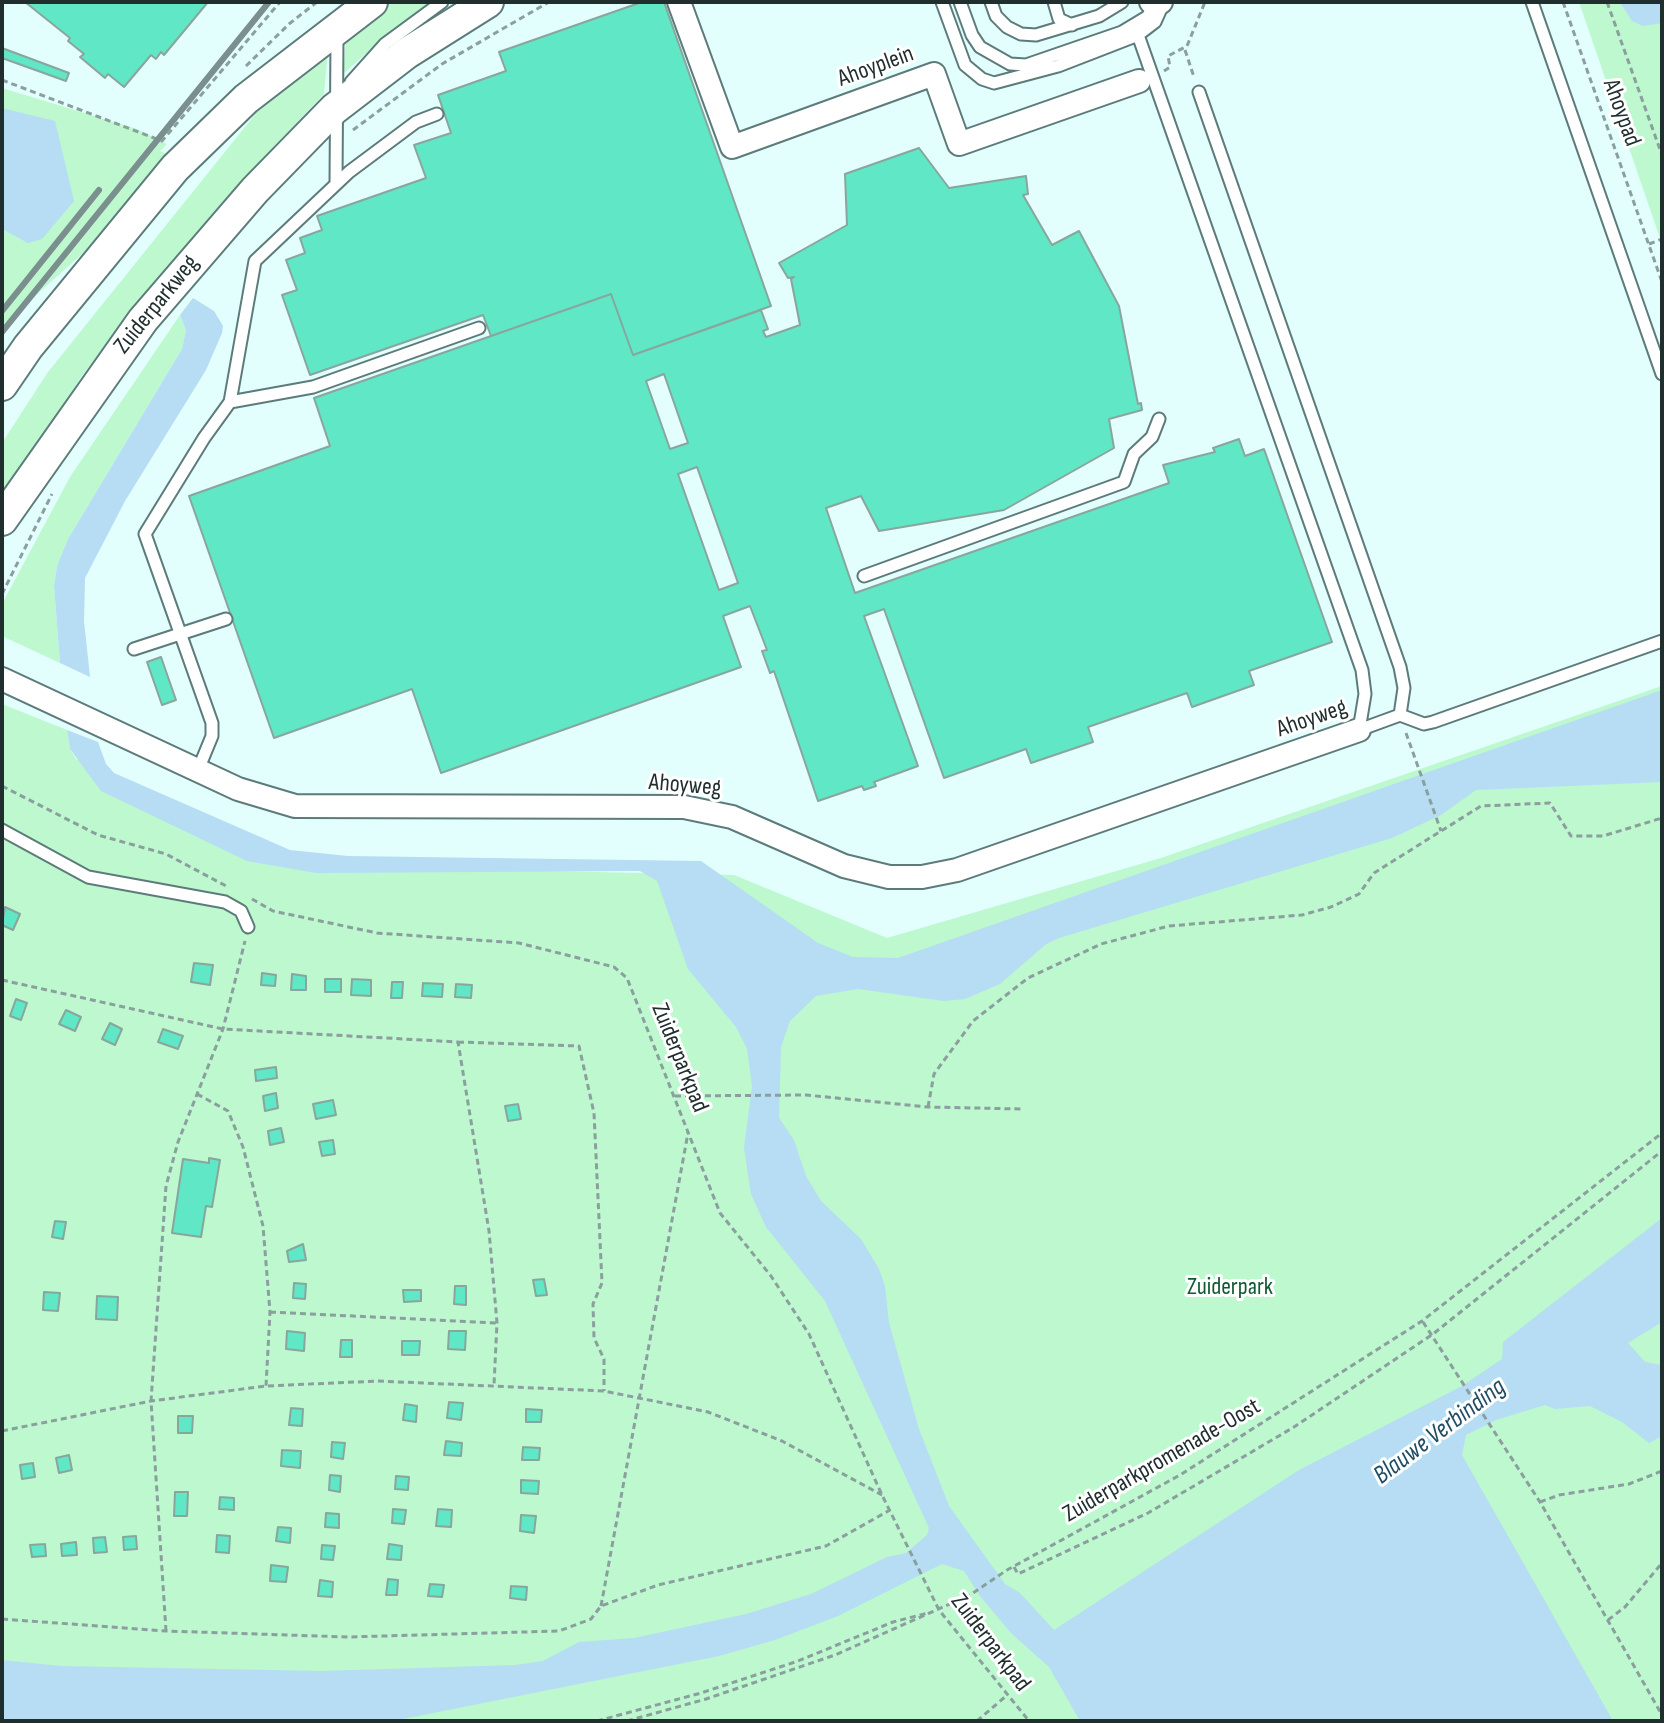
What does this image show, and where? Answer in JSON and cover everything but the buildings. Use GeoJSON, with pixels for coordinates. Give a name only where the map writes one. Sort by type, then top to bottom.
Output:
{"type":"FeatureCollection","features":[{"type":"Feature","properties":{"kind":"main road"},"geometry":{"type":"LineString","coordinates":[[2,385],[28,347],[175,168],[246,99],[372,2]]}},
{"type":"Feature","properties":{"kind":"main road","name":"Zuiderparkweg"},"geometry":{"type":"LineString","coordinates":[[2,520],[143,320],[228,219],[334,109],[407,53],[488,2]]}},
{"type":"Feature","properties":{"kind":"street","name":"Ahoyplein"},"geometry":{"type":"LineString","coordinates":[[679,2],[732,147],[934,74],[959,144],[1150,82]]}},
{"type":"Feature","properties":{"kind":"street"},"geometry":{"type":"LineString","coordinates":[[1151,2],[1161,2]]}},
{"type":"Feature","properties":{"kind":"street","name":"Ahoyweg"},"geometry":{"type":"LineString","coordinates":[[2,679],[256,796],[310,807],[701,810],[748,823],[858,871],[905,877],[933,876],[972,866],[1359,730]]}},
{"type":"Feature","properties":{"kind":"lane","name":"Zuiderparkweg"},"geometry":{"type":"LineString","coordinates":[[334,109],[357,73],[385,44],[442,2]]}},
{"type":"Feature","properties":{"kind":"lane"},"geometry":{"type":"LineString","coordinates":[[942,2],[965,65],[982,79],[994,83],[1058,66],[1138,35],[1155,22],[1161,2]]}},
{"type":"Feature","properties":{"kind":"lane"},"geometry":{"type":"LineString","coordinates":[[960,2],[972,35],[994,57],[1026,65],[1058,56],[1135,25],[1161,2]]}},
{"type":"Feature","properties":{"kind":"lane"},"geometry":{"type":"LineString","coordinates":[[991,2],[996,16],[1007,27],[1021,34],[1073,25],[1099,16],[1122,2]]}},
{"type":"Feature","properties":{"kind":"lane"},"geometry":{"type":"LineString","coordinates":[[1054,2],[1059,19],[1073,25]]}},
{"type":"Feature","properties":{"kind":"lane"},"geometry":{"type":"LineString","coordinates":[[1532,2],[1662,374]]}},
{"type":"Feature","properties":{"kind":"lane"},"geometry":{"type":"LineString","coordinates":[[336,184],[334,109],[338,26]]}},
{"type":"Feature","properties":{"kind":"lane"},"geometry":{"type":"LineString","coordinates":[[1057,30],[1050,43],[1058,56]]}},
{"type":"Feature","properties":{"kind":"lane"},"geometry":{"type":"LineString","coordinates":[[1138,35],[1150,82],[1362,670],[1365,694],[1359,730]]}},
{"type":"Feature","properties":{"kind":"lane"},"geometry":{"type":"LineString","coordinates":[[1199,92],[1400,667],[1404,688],[1400,715],[1424,724],[1433,722],[1662,641]]}},
{"type":"Feature","properties":{"kind":"lane"},"geometry":{"type":"LineString","coordinates":[[198,770],[212,736],[212,723],[145,534],[230,402],[255,261],[336,184],[416,122],[437,114]]}},
{"type":"Feature","properties":{"kind":"lane"},"geometry":{"type":"LineString","coordinates":[[230,402],[313,387],[479,328]]}},
{"type":"Feature","properties":{"kind":"lane"},"geometry":{"type":"LineString","coordinates":[[864,576],[1124,482],[1134,454],[1152,437],[1159,419]]}},
{"type":"Feature","properties":{"kind":"lane"},"geometry":{"type":"LineString","coordinates":[[134,649],[226,619]]}},
{"type":"Feature","properties":{"kind":"lane","name":"Ahoyweg"},"geometry":{"type":"LineString","coordinates":[[1359,730],[1400,715]]}},
{"type":"Feature","properties":{"kind":"lane"},"geometry":{"type":"LineString","coordinates":[[2,830],[88,877],[225,902],[241,911],[248,927]]}},
{"type":"Feature","properties":{"kind":"path"},"geometry":{"type":"LineString","coordinates":[[2,80],[162,141],[280,2]]}},
{"type":"Feature","properties":{"kind":"path"},"geometry":{"type":"LineString","coordinates":[[1199,92],[1185,49],[1205,2]]}},
{"type":"Feature","properties":{"kind":"path","name":"Ahoypad"},"geometry":{"type":"LineString","coordinates":[[1563,2],[1662,282]]}},
{"type":"Feature","properties":{"kind":"path"},"geometry":{"type":"LineString","coordinates":[[1607,2],[1662,155]]}},
{"type":"Feature","properties":{"kind":"path"},"geometry":{"type":"LineString","coordinates":[[1150,82],[1169,69],[1168,56],[1185,49]]}},
{"type":"Feature","properties":{"kind":"path"},"geometry":{"type":"LineString","coordinates":[[1649,244],[1662,239]]}},
{"type":"Feature","properties":{"kind":"path"},"geometry":{"type":"LineString","coordinates":[[1400,715],[1441,831]]}},
{"type":"Feature","properties":{"kind":"path"},"geometry":{"type":"LineString","coordinates":[[2,786],[98,835],[166,854],[231,888]]}},
{"type":"Feature","properties":{"kind":"path"},"geometry":{"type":"LineString","coordinates":[[928,1107],[934,1074],[950,1048],[973,1021],[1028,978],[1061,961],[1133,934],[1169,926],[1302,915],[1331,907],[1359,894],[1374,873],[1481,806],[1550,803],[1571,836],[1603,836],[1662,818]]}},
{"type":"Feature","properties":{"kind":"path","name":"Zuiderparkpad"},"geometry":{"type":"LineString","coordinates":[[243,895],[273,911],[377,933],[519,943],[614,967],[627,978],[720,1213],[771,1276],[809,1334],[882,1495],[939,1610],[1029,1721]]}},
{"type":"Feature","properties":{"kind":"path"},"geometry":{"type":"LineString","coordinates":[[166,1631],[151,1401],[166,1186],[178,1142],[223,1029],[256,902]]}},
{"type":"Feature","properties":{"kind":"path"},"geometry":{"type":"LineString","coordinates":[[2,980],[223,1029],[579,1046],[594,1113],[602,1283],[593,1304],[594,1338],[604,1359],[604,1391]]}},
{"type":"Feature","properties":{"kind":"path"},"geometry":{"type":"LineString","coordinates":[[458,1042],[489,1231],[497,1323],[494,1385]]}},
{"type":"Feature","properties":{"kind":"path"},"geometry":{"type":"LineString","coordinates":[[197,1094],[228,1111],[243,1147],[263,1226],[270,1312],[266,1386]]}},
{"type":"Feature","properties":{"kind":"path"},"geometry":{"type":"LineString","coordinates":[[675,1096],[806,1095],[928,1107],[1022,1109]]}},
{"type":"Feature","properties":{"kind":"path"},"geometry":{"type":"LineString","coordinates":[[2,1619],[166,1631],[348,1637],[559,1631],[591,1619],[601,1606],[689,1130]]}},
{"type":"Feature","properties":{"kind":"path","name":"Zuiderparkpromenade-Oost"},"geometry":{"type":"LineString","coordinates":[[627,1721],[706,1699],[835,1655],[970,1595],[1007,1570],[1194,1467],[1422,1321],[1662,1133]]}},
{"type":"Feature","properties":{"kind":"path"},"geometry":{"type":"LineString","coordinates":[[1014,1567],[1018,1574],[1148,1513],[1294,1427],[1433,1334],[1662,1151]]}},
{"type":"Feature","properties":{"kind":"path"},"geometry":{"type":"LineString","coordinates":[[270,1312],[497,1323]]}},
{"type":"Feature","properties":{"kind":"path"},"geometry":{"type":"LineString","coordinates":[[1422,1321],[1494,1427],[1540,1502],[1662,1715]]}},
{"type":"Feature","properties":{"kind":"path"},"geometry":{"type":"LineString","coordinates":[[2,1431],[151,1401],[266,1386],[378,1381],[604,1391],[708,1412],[782,1441],[882,1495]]}},
{"type":"Feature","properties":{"kind":"path"},"geometry":{"type":"LineString","coordinates":[[1540,1502],[1559,1495],[1629,1484],[1662,1471]]}},
{"type":"Feature","properties":{"kind":"path"},"geometry":{"type":"LineString","coordinates":[[601,1606],[658,1585],[826,1546],[890,1510]]}},
{"type":"Feature","properties":{"kind":"path"},"geometry":{"type":"LineString","coordinates":[[1608,1620],[1625,1607],[1662,1563]]}},
{"type":"Feature","properties":{"kind":"path"},"geometry":{"type":"LineString","coordinates":[[597,1721],[701,1693],[798,1661],[893,1622],[939,1610]]}},
{"type":"Feature","properties":{"kind":"path"},"geometry":{"type":"LineString","coordinates":[[977,1721],[1006,1696]]}},
{"type":"Feature","properties":{"kind":"green space"},"geometry":{"type":"Polygon","coordinates":[[[393,2],[434,2],[387,35],[343,74],[346,39],[353,30],[393,2]]]}},
{"type":"Feature","properties":{"kind":"green space"},"geometry":{"type":"Polygon","coordinates":[[[1579,2],[1662,2],[1662,244],[1579,2]]]}},
{"type":"Feature","properties":{"kind":"green space"},"geometry":{"type":"Polygon","coordinates":[[[328,50],[324,94],[258,163],[81,377],[2,501],[2,443],[48,372],[257,112],[328,50]]]}},
{"type":"Feature","properties":{"kind":"green space"},"geometry":{"type":"Polygon","coordinates":[[[2,88],[137,129],[167,144],[160,151],[185,162],[25,305],[2,337],[2,88]]]}},
{"type":"Feature","properties":{"kind":"green space"},"geometry":{"type":"Polygon","coordinates":[[[180,315],[186,330],[182,349],[68,539],[57,566],[54,586],[60,663],[2,636],[2,604],[70,477],[180,315]]]}},
{"type":"Feature","properties":{"kind":"green space","name":"Zuiderpark"},"geometry":{"type":"Polygon","coordinates":[[[1662,686],[1662,1721],[2,1721],[2,704],[67,730],[70,749],[76,759],[272,850],[505,870],[734,875],[887,938],[1161,858],[1662,686]]]}},
{"type":"Feature","properties":{"kind":"water"},"geometry":{"type":"Polygon","coordinates":[[[1620,2],[1662,2],[1662,23],[1643,26],[1632,21],[1620,2]]]}},
{"type":"Feature","properties":{"kind":"water"},"geometry":{"type":"Polygon","coordinates":[[[2,108],[55,121],[74,201],[42,239],[28,243],[2,229],[2,108]]]}},
{"type":"Feature","properties":{"kind":"water"},"geometry":{"type":"Polygon","coordinates":[[[193,298],[214,311],[223,326],[222,333],[206,370],[125,501],[85,578],[84,621],[90,677],[60,663],[54,586],[57,566],[68,539],[182,349],[186,330],[180,315],[193,298]]]}},
{"type":"Feature","properties":{"kind":"water","name":"Blauwe Verbinding"},"geometry":{"type":"Polygon","coordinates":[[[1662,690],[1662,782],[1476,790],[1441,815],[1392,838],[1059,938],[1045,945],[1000,984],[965,999],[944,1001],[858,989],[816,996],[790,1021],[781,1047],[779,1118],[794,1140],[806,1176],[821,1201],[861,1239],[879,1269],[885,1286],[889,1323],[919,1429],[949,1506],[1005,1584],[1020,1593],[1054,1630],[1299,1470],[1462,1386],[1502,1359],[1503,1342],[1662,1218],[1662,1322],[1628,1343],[1645,1362],[1662,1365],[1662,1436],[1649,1443],[1622,1422],[1590,1406],[1555,1409],[1545,1405],[1496,1420],[1466,1435],[1462,1455],[1613,1721],[1080,1721],[1049,1667],[1011,1633],[964,1571],[942,1564],[838,1616],[775,1640],[719,1656],[393,1721],[2,1721],[2,1660],[61,1666],[322,1671],[515,1665],[543,1661],[579,1642],[634,1638],[746,1614],[811,1594],[887,1557],[906,1553],[927,1535],[929,1528],[825,1301],[766,1227],[751,1194],[744,1148],[752,1086],[747,1049],[736,1027],[688,969],[657,881],[640,871],[316,873],[247,861],[101,791],[70,749],[67,730],[98,742],[106,764],[114,773],[290,850],[348,856],[701,861],[818,943],[853,957],[898,958],[1662,690]]]}},
{"type":"Feature","properties":{"kind":"railway"},"geometry":{"type":"LineString","coordinates":[[2,332],[269,2]]}},
{"type":"Feature","properties":{"kind":"railway"},"geometry":{"type":"LineString","coordinates":[[2,311],[99,190]]}}]}
